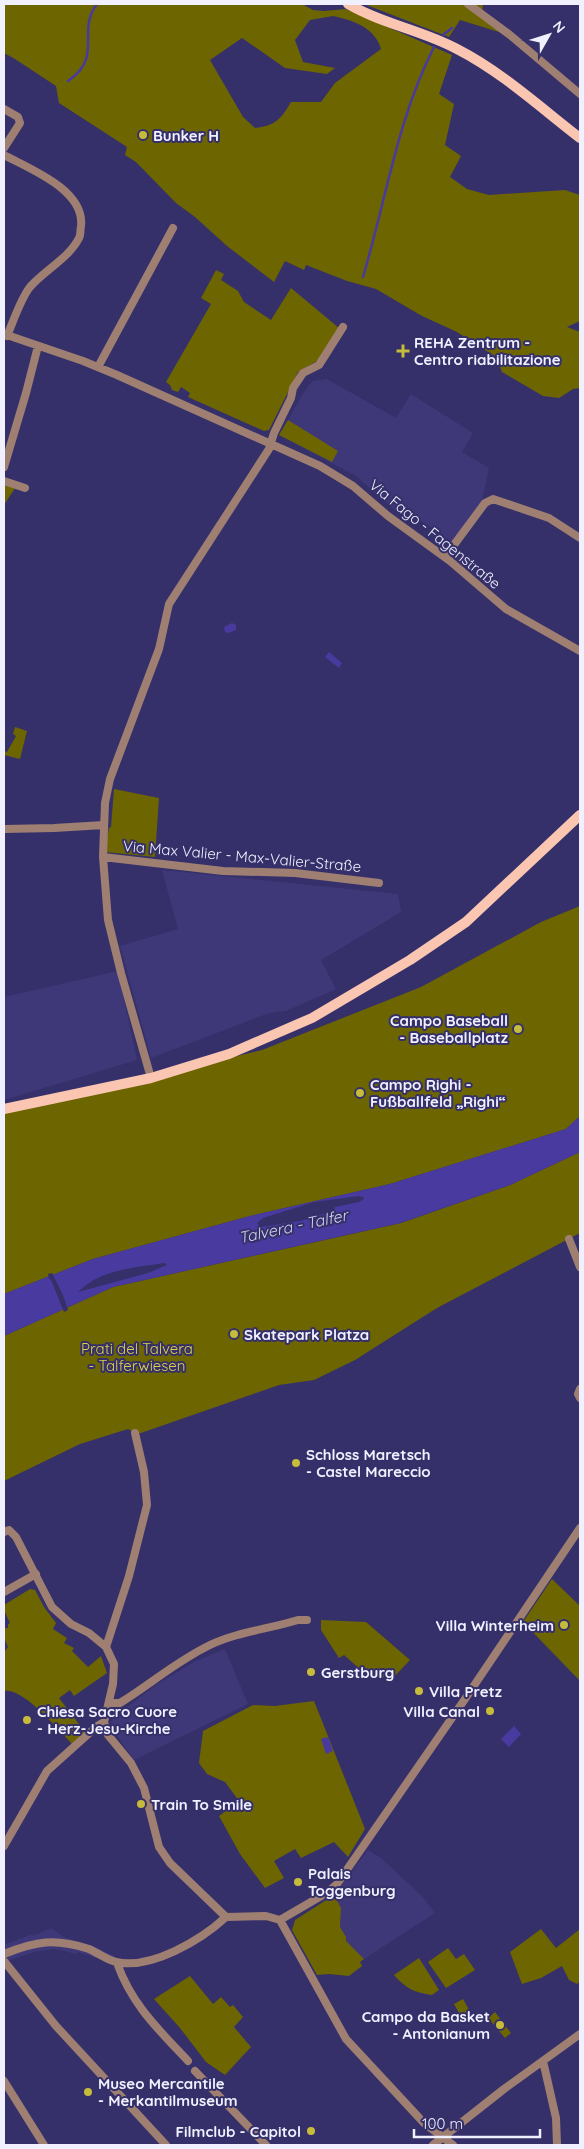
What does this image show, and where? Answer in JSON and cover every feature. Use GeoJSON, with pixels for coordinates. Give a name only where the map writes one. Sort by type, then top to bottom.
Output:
{"type":"FeatureCollection","features":[{"type":"Feature","properties":{"kind":"main road"},"geometry":{"type":"LineString","coordinates":[[348,4],[372,16],[433,38],[473,58],[580,138]]}},
{"type":"Feature","properties":{"kind":"main road"},"geometry":{"type":"LineString","coordinates":[[4,1108],[151,1078],[229,1054],[312,1018],[410,960],[466,922],[580,815]]}},
{"type":"Feature","properties":{"kind":"street"},"geometry":{"type":"LineString","coordinates":[[468,4],[510,35],[580,94]]}},
{"type":"Feature","properties":{"kind":"street"},"geometry":{"type":"LineString","coordinates":[[4,109],[18,117],[20,123],[4,148]]}},
{"type":"Feature","properties":{"kind":"street","name":"Via Fago - Fagenstraße"},"geometry":{"type":"LineString","coordinates":[[4,154],[66,191],[82,218],[80,237],[66,254],[29,288],[5,335],[98,367],[320,466],[353,486],[388,516],[445,557],[506,609],[580,651]]}},
{"type":"Feature","properties":{"kind":"street"},"geometry":{"type":"LineString","coordinates":[[98,367],[173,228]]}},
{"type":"Feature","properties":{"kind":"street"},"geometry":{"type":"LineString","coordinates":[[151,1078],[110,930],[103,857],[105,803],[110,779],[159,649],[169,604],[271,444],[274,433],[291,398],[293,388],[303,373],[319,365],[343,327]]}},
{"type":"Feature","properties":{"kind":"street"},"geometry":{"type":"LineString","coordinates":[[4,467],[38,346]]}},
{"type":"Feature","properties":{"kind":"street"},"geometry":{"type":"LineString","coordinates":[[4,481],[25,488]]}},
{"type":"Feature","properties":{"kind":"street"},"geometry":{"type":"LineString","coordinates":[[445,557],[485,503],[493,499],[549,518],[580,538]]}},
{"type":"Feature","properties":{"kind":"street"},"geometry":{"type":"LineString","coordinates":[[4,829],[104,825]]}},
{"type":"Feature","properties":{"kind":"street","name":"Via Max Valier - Max-Valier-Straße"},"geometry":{"type":"LineString","coordinates":[[103,857],[223,871],[304,874],[379,883]]}},
{"type":"Feature","properties":{"kind":"street"},"geometry":{"type":"LineString","coordinates":[[569,1239],[580,1267]]}},
{"type":"Feature","properties":{"kind":"street"},"geometry":{"type":"LineString","coordinates":[[580,1390],[578,1394],[580,1398]]}},
{"type":"Feature","properties":{"kind":"street"},"geometry":{"type":"LineString","coordinates":[[106,1647],[129,1576],[147,1505],[144,1472],[135,1433]]}},
{"type":"Feature","properties":{"kind":"street"},"geometry":{"type":"LineString","coordinates":[[280,1920],[328,1892],[336,1884],[465,1699],[580,1528]]}},
{"type":"Feature","properties":{"kind":"street"},"geometry":{"type":"LineString","coordinates":[[4,1532],[9,1530],[16,1537],[52,1606],[60,1616],[99,1640],[106,1647],[114,1664],[110,1703],[104,1722],[108,1735],[131,1764],[144,1788],[159,1847],[173,1867],[226,1917]]}},
{"type":"Feature","properties":{"kind":"street"},"geometry":{"type":"LineString","coordinates":[[4,1592],[36,1574]]}},
{"type":"Feature","properties":{"kind":"street"},"geometry":{"type":"LineString","coordinates":[[110,1703],[120,1703],[175,1663],[211,1644],[241,1634],[298,1620],[307,1620]]}},
{"type":"Feature","properties":{"kind":"street"},"geometry":{"type":"LineString","coordinates":[[4,1846],[46,1771],[104,1722]]}},
{"type":"Feature","properties":{"kind":"street"},"geometry":{"type":"LineString","coordinates":[[4,1954],[20,1947],[50,1941],[88,1949],[117,1963],[152,1960],[175,1952],[217,1925],[226,1917],[266,1916],[280,1920],[328,2009],[353,2047],[424,2123],[454,2145]]}},
{"type":"Feature","properties":{"kind":"street"},"geometry":{"type":"LineString","coordinates":[[4,1961],[56,2026],[166,2145]]}},
{"type":"Feature","properties":{"kind":"street"},"geometry":{"type":"LineString","coordinates":[[117,1963],[141,2011],[188,2061]]}},
{"type":"Feature","properties":{"kind":"street"},"geometry":{"type":"LineString","coordinates":[[433,2145],[442,2136],[580,2034]]}},
{"type":"Feature","properties":{"kind":"street"},"geometry":{"type":"LineString","coordinates":[[543,2061],[556,2118],[557,2145]]}},
{"type":"Feature","properties":{"kind":"street"},"geometry":{"type":"LineString","coordinates":[[195,2072],[266,2145]]}},
{"type":"Feature","properties":{"kind":"street"},"geometry":{"type":"LineString","coordinates":[[4,2081],[44,2145]]}},
{"type":"Feature","properties":{"kind":"shaded area"},"geometry":{"type":"Polygon","coordinates":[[[327,379],[396,418],[411,394],[473,433],[462,452],[489,468],[481,505],[465,528],[452,542],[404,509],[399,514],[356,476],[279,435],[307,387],[313,381],[327,379]]]}},
{"type":"Feature","properties":{"kind":"shaded area"},"geometry":{"type":"Polygon","coordinates":[[[162,870],[398,894],[401,912],[321,960],[336,989],[286,1011],[269,1013],[151,1058],[120,946],[178,929],[162,870]]]}},
{"type":"Feature","properties":{"kind":"shaded area"},"geometry":{"type":"Polygon","coordinates":[[[118,971],[137,1060],[4,1100],[4,997],[118,971]]]}},
{"type":"Feature","properties":{"kind":"shaded area"},"geometry":{"type":"Polygon","coordinates":[[[225,1649],[248,1704],[134,1760],[112,1729],[111,1722],[114,1717],[156,1685],[194,1662],[225,1649]]]}},
{"type":"Feature","properties":{"kind":"shaded area"},"geometry":{"type":"Polygon","coordinates":[[[368,1850],[381,1858],[422,1896],[435,1913],[364,1959],[346,1941],[340,1927],[341,1908],[334,1895],[368,1850]]]}},
{"type":"Feature","properties":{"kind":"shaded area"},"geometry":{"type":"Polygon","coordinates":[[[51,1928],[64,1937],[96,1947],[114,1956],[110,1965],[102,1960],[78,1952],[77,1954],[54,1949],[34,1952],[4,1962],[4,1945],[51,1928]]]}},
{"type":"Feature","properties":{"kind":"green space"},"geometry":{"type":"Polygon","coordinates":[[[4,4],[302,4],[313,10],[346,9],[452,55],[439,94],[454,104],[445,145],[461,156],[450,177],[467,189],[489,195],[565,190],[580,195],[580,321],[567,327],[580,332],[580,388],[573,389],[559,398],[543,396],[502,372],[496,357],[457,332],[422,316],[376,289],[347,281],[306,265],[304,270],[285,261],[274,282],[176,203],[136,162],[125,155],[127,147],[59,103],[56,86],[4,53],[4,4]],[[333,16],[310,20],[295,40],[303,62],[335,68],[327,74],[285,68],[242,38],[210,60],[243,117],[255,128],[277,121],[291,102],[321,102],[335,83],[381,49],[374,35],[368,30],[355,22],[333,16]]]}},
{"type":"Feature","properties":{"kind":"green space"},"geometry":{"type":"Polygon","coordinates":[[[364,4],[483,4],[482,13],[499,32],[460,20],[449,37],[364,4]]]}},
{"type":"Feature","properties":{"kind":"green space"},"geometry":{"type":"Polygon","coordinates":[[[216,270],[224,274],[221,280],[238,291],[244,302],[271,320],[291,288],[339,328],[319,360],[298,372],[269,430],[264,431],[188,397],[190,393],[181,387],[178,392],[172,390],[166,382],[211,304],[201,298],[216,270]]]}},
{"type":"Feature","properties":{"kind":"green space"},"geometry":{"type":"Polygon","coordinates":[[[288,420],[338,451],[332,462],[279,435],[288,420]]]}},
{"type":"Feature","properties":{"kind":"green space"},"geometry":{"type":"Polygon","coordinates":[[[4,484],[15,488],[4,505],[4,484]]]}},
{"type":"Feature","properties":{"kind":"green space"},"geometry":{"type":"Polygon","coordinates":[[[15,727],[27,731],[20,759],[4,755],[4,751],[7,752],[16,736],[13,734],[15,727]]]}},
{"type":"Feature","properties":{"kind":"green space"},"geometry":{"type":"Polygon","coordinates":[[[114,789],[159,798],[155,857],[105,852],[109,828],[111,827],[114,789]]]}},
{"type":"Feature","properties":{"kind":"green space"},"geometry":{"type":"Polygon","coordinates":[[[580,906],[580,1116],[566,1129],[390,1184],[250,1216],[93,1259],[4,1294],[4,1111],[262,1050],[421,987],[541,922],[580,906]]]}},
{"type":"Feature","properties":{"kind":"green space","name":"Prati del Talvera - Talferwiesen"},"geometry":{"type":"Polygon","coordinates":[[[580,1152],[580,1233],[437,1308],[355,1360],[314,1380],[279,1385],[138,1434],[128,1429],[80,1444],[4,1481],[4,1336],[113,1287],[401,1223],[510,1185],[580,1152]]]}},
{"type":"Feature","properties":{"kind":"green space"},"geometry":{"type":"Polygon","coordinates":[[[552,1579],[580,1606],[580,1681],[523,1622],[552,1579]]]}},
{"type":"Feature","properties":{"kind":"green space"},"geometry":{"type":"Polygon","coordinates":[[[30,1589],[35,1590],[44,1607],[56,1623],[53,1629],[67,1638],[64,1643],[74,1648],[72,1651],[88,1667],[101,1656],[107,1673],[74,1696],[70,1690],[59,1698],[85,1732],[72,1744],[31,1703],[21,1696],[4,1689],[4,1652],[8,1647],[4,1638],[4,1628],[8,1628],[10,1623],[4,1610],[4,1605],[30,1589]]]}},
{"type":"Feature","properties":{"kind":"green space"},"geometry":{"type":"Polygon","coordinates":[[[321,1620],[366,1622],[410,1660],[393,1678],[361,1675],[361,1670],[344,1655],[339,1658],[321,1630],[321,1620]]]}},
{"type":"Feature","properties":{"kind":"green space"},"geometry":{"type":"Polygon","coordinates":[[[314,1701],[365,1829],[348,1857],[334,1842],[301,1858],[295,1849],[274,1861],[284,1878],[265,1888],[240,1854],[219,1816],[239,1801],[225,1782],[207,1774],[199,1763],[203,1731],[253,1705],[275,1706],[314,1701]]]}},
{"type":"Feature","properties":{"kind":"green space"},"geometry":{"type":"Polygon","coordinates":[[[334,1895],[341,1908],[340,1927],[346,1937],[346,1941],[364,1959],[360,1962],[362,1966],[349,1976],[317,1975],[292,1930],[295,1920],[334,1895]]]}},
{"type":"Feature","properties":{"kind":"green space"},"geometry":{"type":"Polygon","coordinates":[[[541,1929],[556,1948],[580,1929],[580,1981],[577,1984],[569,1980],[562,1966],[541,1978],[522,1984],[510,1952],[541,1929]]]}},
{"type":"Feature","properties":{"kind":"green space"},"geometry":{"type":"Polygon","coordinates":[[[448,1948],[456,1959],[464,1954],[475,1970],[446,1988],[428,1962],[448,1948]]]}},
{"type":"Feature","properties":{"kind":"green space"},"geometry":{"type":"Polygon","coordinates":[[[419,1958],[439,1990],[432,1995],[411,1989],[394,1975],[419,1958]]]}},
{"type":"Feature","properties":{"kind":"green space"},"geometry":{"type":"Polygon","coordinates":[[[190,1976],[213,2004],[221,1997],[230,2007],[233,2005],[243,2017],[234,2027],[251,2047],[225,2075],[206,2062],[180,2028],[154,1999],[190,1976]]]}},
{"type":"Feature","properties":{"kind":"green space"},"geometry":{"type":"Polygon","coordinates":[[[463,1999],[473,2017],[464,2022],[454,2004],[463,1999]]]}},
{"type":"Feature","properties":{"kind":"green space","name":"Campo da Basket - Antonianum"},"geometry":{"type":"Polygon","coordinates":[[[495,2012],[511,2033],[505,2038],[488,2018],[495,2012]]]}},
{"type":"Feature","properties":{"kind":"water"},"geometry":{"type":"Polygon","coordinates":[[[232,623],[236,625],[236,630],[229,633],[225,632],[224,627],[232,623]]]}},
{"type":"Feature","properties":{"kind":"water"},"geometry":{"type":"Polygon","coordinates":[[[329,652],[342,663],[339,668],[325,657],[329,652]]]}},
{"type":"Feature","properties":{"kind":"water","name":"Talvera - Talfer"},"geometry":{"type":"Polygon","coordinates":[[[580,1116],[580,1152],[510,1185],[400,1223],[113,1287],[4,1336],[4,1294],[93,1259],[250,1216],[390,1184],[566,1129],[580,1116]],[[359,1196],[314,1202],[263,1218],[257,1223],[261,1227],[300,1221],[334,1211],[335,1207],[359,1202],[364,1199],[359,1196]],[[164,1263],[130,1268],[107,1274],[87,1284],[78,1292],[148,1273],[167,1265],[164,1263]]]}},
{"type":"Feature","properties":{"kind":"water"},"geometry":{"type":"Polygon","coordinates":[[[514,1726],[521,1734],[509,1747],[501,1739],[514,1726]]]}},
{"type":"Feature","properties":{"kind":"water"},"geometry":{"type":"Polygon","coordinates":[[[328,1737],[333,1751],[326,1754],[321,1739],[328,1737]]]}},
{"type":"Feature","properties":{"kind":"pier"},"geometry":{"type":"Polygon","coordinates":[[[52,1273],[68,1310],[64,1312],[49,1279],[48,1274],[52,1273]]]}},
{"type":"Feature","properties":{"kind":"waterway"},"geometry":{"type":"LineString","coordinates":[[68,81],[79,72],[85,63],[91,14],[97,4]]}},
{"type":"Feature","properties":{"kind":"waterway"},"geometry":{"type":"LineString","coordinates":[[443,35],[452,28]]}},
{"type":"Feature","properties":{"kind":"waterway"},"geometry":{"type":"LineString","coordinates":[[363,277],[401,132],[421,75],[434,47]]}},
{"type":"Feature","properties":{"kind":"place","name":"Bunker H"},"geometry":{"type":"Point","coordinates":[143,135]}},
{"type":"Feature","properties":{"kind":"place","name":"REHA Zentrum - Centro riabilitazione"},"geometry":{"type":"Point","coordinates":[403,351]}},
{"type":"Feature","properties":{"kind":"place","name":"Campo Baseball - Baseballplatz"},"geometry":{"type":"Point","coordinates":[518,1029]}},
{"type":"Feature","properties":{"kind":"place","name":"Campo Righi - Fußballfeld „Righi“"},"geometry":{"type":"Point","coordinates":[360,1093]}},
{"type":"Feature","properties":{"kind":"place","name":"Skatepark Platza"},"geometry":{"type":"Point","coordinates":[234,1334]}},
{"type":"Feature","properties":{"kind":"place","name":"Schloss Maretsch - Castel Mareccio"},"geometry":{"type":"Point","coordinates":[296,1463]}},
{"type":"Feature","properties":{"kind":"place","name":"Villa Winterheim"},"geometry":{"type":"Point","coordinates":[564,1625]}},
{"type":"Feature","properties":{"kind":"place","name":"Gerstburg"},"geometry":{"type":"Point","coordinates":[311,1672]}},
{"type":"Feature","properties":{"kind":"place","name":"Villa Pretz"},"geometry":{"type":"Point","coordinates":[419,1691]}},
{"type":"Feature","properties":{"kind":"place","name":"Villa Canal"},"geometry":{"type":"Point","coordinates":[490,1711]}},
{"type":"Feature","properties":{"kind":"place","name":"Chiesa Sacro Cuore - Herz-Jesu-Kirche"},"geometry":{"type":"Point","coordinates":[27,1720]}},
{"type":"Feature","properties":{"kind":"place","name":"Train To Smile"},"geometry":{"type":"Point","coordinates":[141,1804]}},
{"type":"Feature","properties":{"kind":"place","name":"Palais Toggenburg"},"geometry":{"type":"Point","coordinates":[298,1882]}},
{"type":"Feature","properties":{"kind":"place","name":"Campo da Basket - Antonianum"},"geometry":{"type":"Point","coordinates":[500,2025]}},
{"type":"Feature","properties":{"kind":"place","name":"Museo Mercantile - Merkantilmuseum"},"geometry":{"type":"Point","coordinates":[88,2092]}},
{"type":"Feature","properties":{"kind":"place","name":"Filmclub - Capitol"},"geometry":{"type":"Point","coordinates":[311,2131]}}]}
